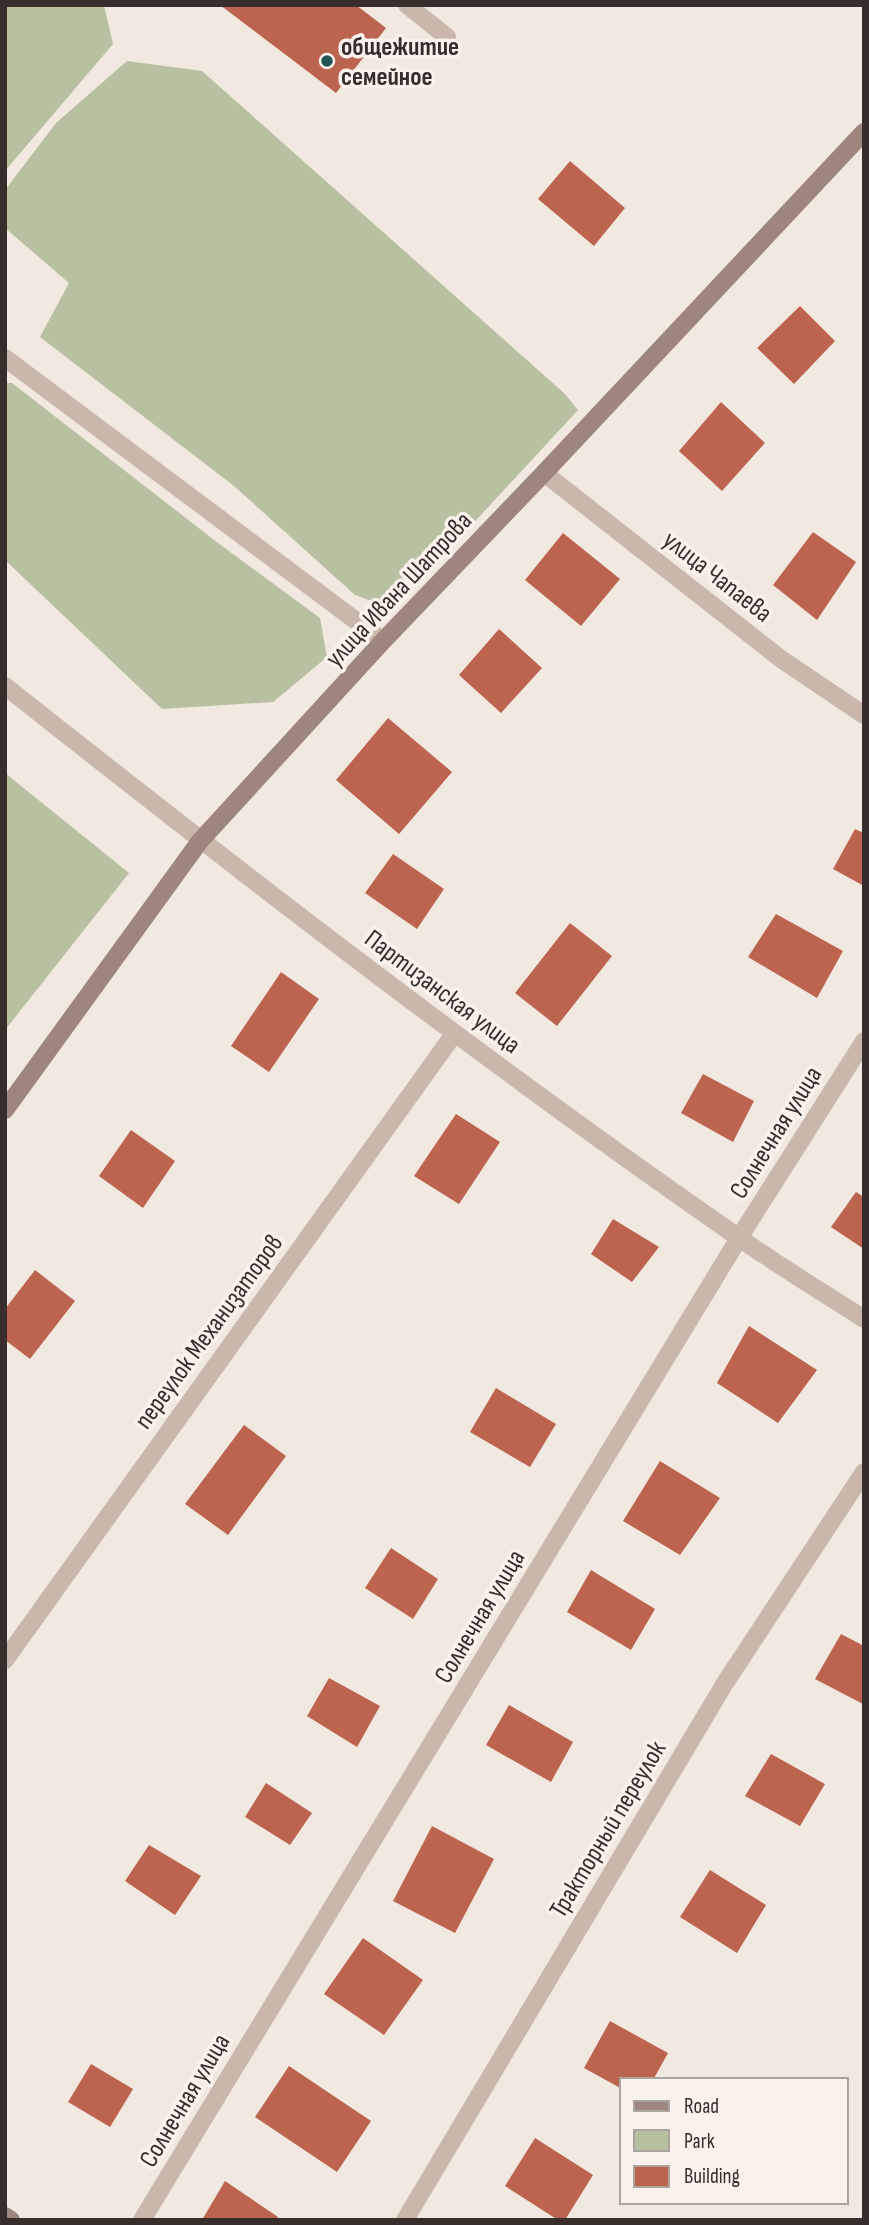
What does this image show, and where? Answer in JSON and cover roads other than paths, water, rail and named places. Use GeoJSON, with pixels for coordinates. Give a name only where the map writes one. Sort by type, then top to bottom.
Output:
{"type":"FeatureCollection","features":[{"type":"Feature","properties":{"kind":"main road","name":"улица Ивана Шатрова"},"geometry":{"type":"LineString","coordinates":[[5,1110],[200,841],[383,641],[864,132]]}},
{"type":"Feature","properties":{"kind":"main road"},"geometry":{"type":"LineString","coordinates":[[5,2216],[11,2220]]}},
{"type":"Feature","properties":{"kind":"street"},"geometry":{"type":"LineString","coordinates":[[407,5],[447,37]]}},
{"type":"Feature","properties":{"kind":"street"},"geometry":{"type":"LineString","coordinates":[[5,358],[383,641]]}},
{"type":"Feature","properties":{"kind":"street","name":"улица Чапаева"},"geometry":{"type":"LineString","coordinates":[[544,473],[781,659],[864,715]]}},
{"type":"Feature","properties":{"kind":"street","name":"Партизанская улица"},"geometry":{"type":"LineString","coordinates":[[5,686],[200,841],[454,1034],[739,1238],[864,1319]]}},
{"type":"Feature","properties":{"kind":"street","name":"переулок Механизаторов"},"geometry":{"type":"LineString","coordinates":[[5,1660],[454,1034]]}},
{"type":"Feature","properties":{"kind":"street","name":"Солнечная улица"},"geometry":{"type":"LineString","coordinates":[[142,2220],[739,1238],[864,1041]]}},
{"type":"Feature","properties":{"kind":"street","name":"Тракторный переулок"},"geometry":{"type":"LineString","coordinates":[[405,2220],[725,1683],[864,1472]]}},
{"type":"Feature","properties":{"kind":"place","name":"общежитие семейное"},"geometry":{"type":"Point","coordinates":[327,61]}}]}
